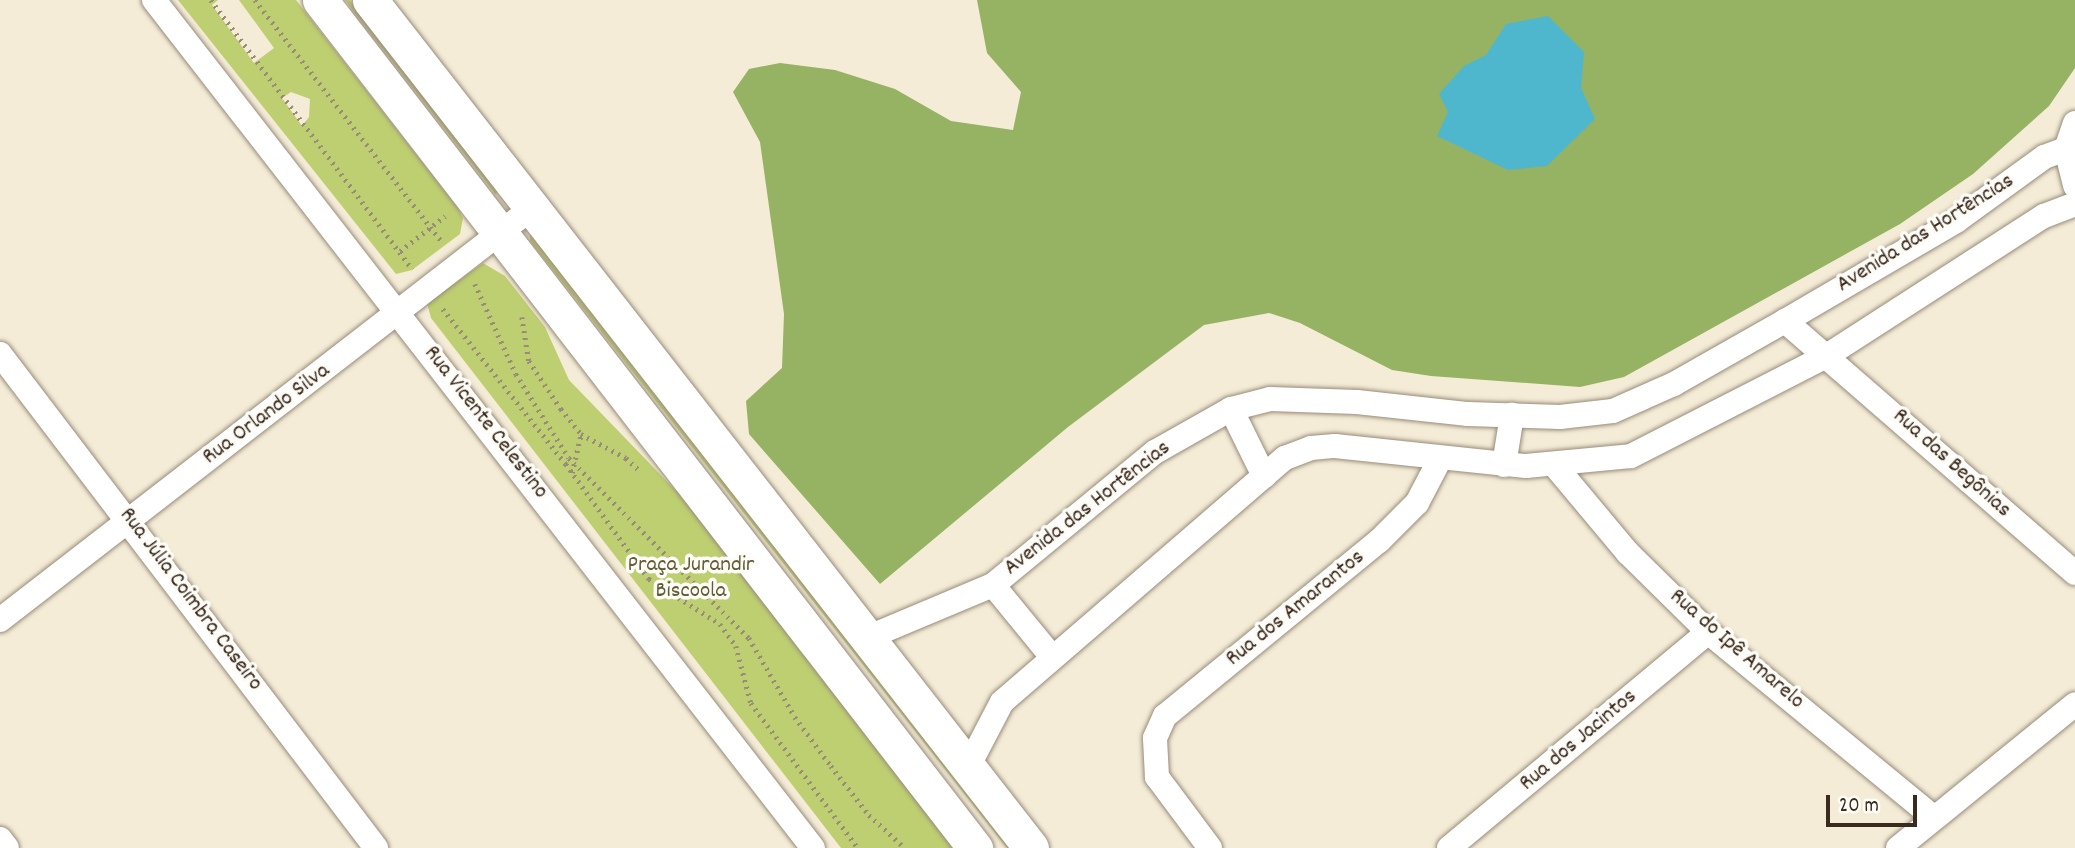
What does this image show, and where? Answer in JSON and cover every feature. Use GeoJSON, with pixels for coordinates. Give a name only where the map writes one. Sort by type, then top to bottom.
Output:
{"type":"FeatureCollection","features":[{"type":"Feature","properties":{"kind":"main road"},"geometry":{"type":"LineString","coordinates":[[320,0],[502,232],[975,848]]}},
{"type":"Feature","properties":{"kind":"main road"},"geometry":{"type":"LineString","coordinates":[[370,0],[1031,848]]}},
{"type":"Feature","properties":{"kind":"street","name":"Rua Vicente Celestino"},"geometry":{"type":"LineString","coordinates":[[154,0],[400,313],[813,848]]}},
{"type":"Feature","properties":{"kind":"street"},"geometry":{"type":"LineString","coordinates":[[2075,123],[2066,149],[2075,186]]}},
{"type":"Feature","properties":{"kind":"street","name":"Avenida das Hortências"},"geometry":{"type":"LineString","coordinates":[[869,637],[993,585],[1155,452],[1231,409],[1270,399],[1512,415],[1592,415],[1634,405],[1956,221],[2044,157],[2066,149]]}},
{"type":"Feature","properties":{"kind":"street","name":"Avenida das Hortências"},"geometry":{"type":"LineString","coordinates":[[968,767],[1002,702],[1285,458],[1311,448],[1354,447],[1440,459],[1556,467],[1642,451],[1828,355],[2044,216],[2075,204]]}},
{"type":"Feature","properties":{"kind":"street","name":"Rua Orlando Silva"},"geometry":{"type":"LineString","coordinates":[[0,620],[400,313],[532,208]]}},
{"type":"Feature","properties":{"kind":"street"},"geometry":{"type":"LineString","coordinates":[[1785,321],[1828,355]]}},
{"type":"Feature","properties":{"kind":"street","name":"Rua Júlia Coimbra Caseiro"},"geometry":{"type":"LineString","coordinates":[[0,354],[130,519],[376,848]]}},
{"type":"Feature","properties":{"kind":"street","name":"Rua das Begônias"},"geometry":{"type":"LineString","coordinates":[[1828,355],[2075,573]]}},
{"type":"Feature","properties":{"kind":"street"},"geometry":{"type":"LineString","coordinates":[[1231,409],[1264,476]]}},
{"type":"Feature","properties":{"kind":"street"},"geometry":{"type":"LineString","coordinates":[[1504,465],[1512,415]]}},
{"type":"Feature","properties":{"kind":"street","name":"Rua dos Amarantos"},"geometry":{"type":"LineString","coordinates":[[1210,848],[1175,806],[1157,777],[1153,756],[1155,738],[1166,716],[1379,541],[1417,503],[1440,459]]}},
{"type":"Feature","properties":{"kind":"street","name":"Rua do Ipê Amarelo"},"geometry":{"type":"LineString","coordinates":[[1556,467],[1628,553],[1708,632],[1933,817]]}},
{"type":"Feature","properties":{"kind":"street","name":"Avenida das Hortências"},"geometry":{"type":"LineString","coordinates":[[993,585],[1052,657]]}},
{"type":"Feature","properties":{"kind":"street","name":"Rua dos Jacintos"},"geometry":{"type":"LineString","coordinates":[[1448,848],[1708,632]]}},
{"type":"Feature","properties":{"kind":"street"},"geometry":{"type":"LineString","coordinates":[[1898,848],[2075,704]]}},
{"type":"Feature","properties":{"kind":"street"},"geometry":{"type":"LineString","coordinates":[[0,839],[7,848]]}},
{"type":"Feature","properties":{"kind":"path"},"geometry":{"type":"LineString","coordinates":[[211,0],[412,270]]}},
{"type":"Feature","properties":{"kind":"path"},"geometry":{"type":"LineString","coordinates":[[256,0],[446,246]]}},
{"type":"Feature","properties":{"kind":"path"},"geometry":{"type":"LineString","coordinates":[[471,279],[516,374],[574,463],[749,638],[795,717],[831,766],[869,815],[905,848]]}},
{"type":"Feature","properties":{"kind":"path"},"geometry":{"type":"LineString","coordinates":[[439,303],[572,473],[649,579],[720,624],[736,646],[751,703],[858,848]]}},
{"type":"Feature","properties":{"kind":"path"},"geometry":{"type":"LineString","coordinates":[[572,473],[580,434]]}},
{"type":"Feature","properties":{"kind":"green space"},"geometry":{"type":"Polygon","coordinates":[[[178,0],[218,0],[212,5],[254,63],[274,48],[239,0],[296,0],[458,208],[463,218],[460,234],[412,270],[396,274],[178,0]],[[291,92],[282,98],[302,126],[309,117],[310,99],[291,92]]]}},
{"type":"Feature","properties":{"kind":"green space"},"geometry":{"type":"Polygon","coordinates":[[[345,0],[350,0],[386,45],[498,190],[496,195],[345,0]]]}},
{"type":"Feature","properties":{"kind":"green space"},"geometry":{"type":"Polygon","coordinates":[[[977,0],[2075,0],[2075,68],[2049,106],[1973,174],[1900,224],[1624,377],[1580,387],[1431,376],[1392,370],[1300,323],[1269,313],[1204,325],[1068,427],[880,584],[749,434],[746,401],[782,368],[784,314],[760,142],[733,92],[749,69],[780,63],[835,70],[895,89],[951,121],[1013,130],[1021,92],[987,53],[977,0]]]}},
{"type":"Feature","properties":{"kind":"green space"},"geometry":{"type":"Polygon","coordinates":[[[530,234],[1013,848],[1007,848],[530,241],[530,234]]]}},
{"type":"Feature","properties":{"kind":"green space","name":"Praça Jurandir Biscoola"},"geometry":{"type":"Polygon","coordinates":[[[483,263],[505,276],[545,327],[569,380],[684,499],[958,848],[841,848],[431,318],[427,303],[483,263]]]}},
{"type":"Feature","properties":{"kind":"water"},"geometry":{"type":"Polygon","coordinates":[[[1548,16],[1584,52],[1581,88],[1595,119],[1547,166],[1508,170],[1437,136],[1448,112],[1439,94],[1464,66],[1486,55],[1506,24],[1548,16]]]}}]}
